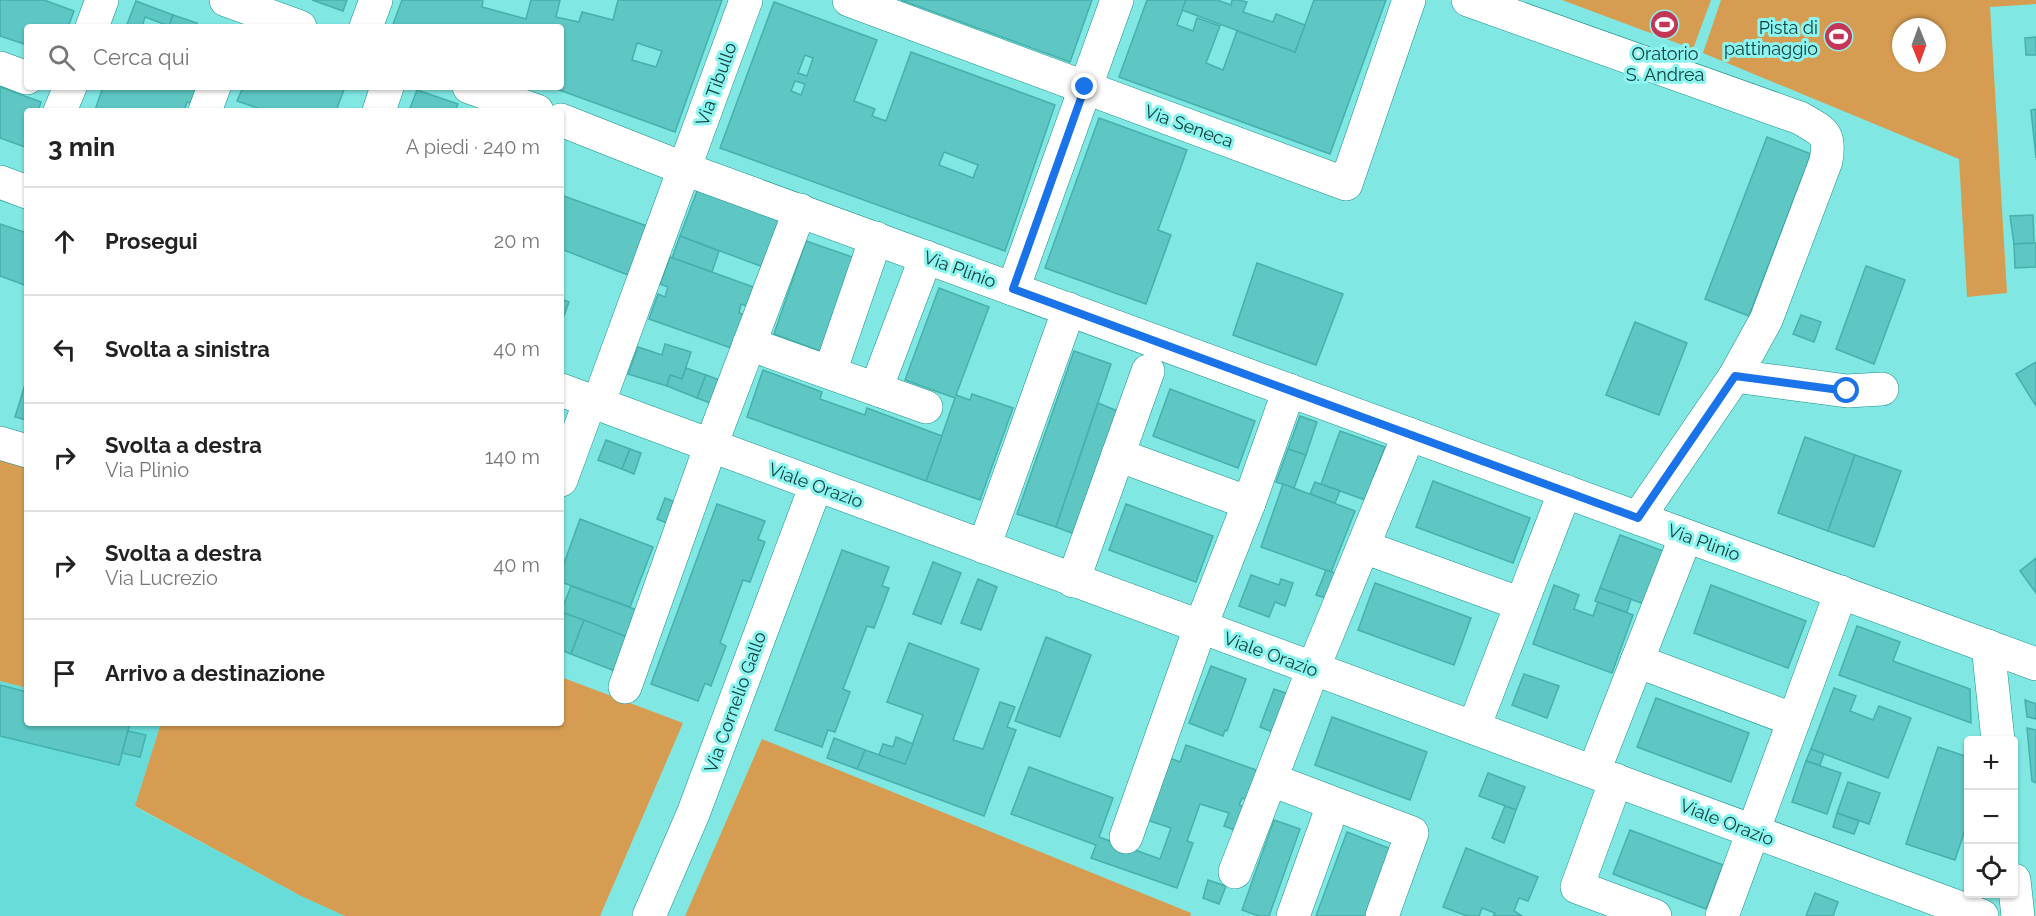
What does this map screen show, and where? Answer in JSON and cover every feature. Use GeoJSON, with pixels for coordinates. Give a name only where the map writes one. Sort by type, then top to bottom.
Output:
{"type":"FeatureCollection","features":[{"type":"Feature","properties":{"kind":"street"},"geometry":{"type":"LineString","coordinates":[[93,24],[102,0]]}},
{"type":"Feature","properties":{"kind":"street"},"geometry":{"type":"LineString","coordinates":[[367,24],[376,0]]}},
{"type":"Feature","properties":{"kind":"street","name":"Via Tibullo"},"geometry":{"type":"LineString","coordinates":[[564,469],[583,399],[685,169],[746,0]]}},
{"type":"Feature","properties":{"kind":"street","name":"Via Seneca"},"geometry":{"type":"LineString","coordinates":[[849,0],[1346,184],[1409,0]]}},
{"type":"Feature","properties":{"kind":"street"},"geometry":{"type":"LineString","coordinates":[[1013,289],[1117,0]]}},
{"type":"Feature","properties":{"kind":"street"},"geometry":{"type":"LineString","coordinates":[[1468,0],[1800,118],[1823,132],[1829,144],[1826,161],[1766,320],[1735,376],[1638,518]]}},
{"type":"Feature","properties":{"kind":"street"},"geometry":{"type":"LineString","coordinates":[[236,11],[288,24]]}},
{"type":"Feature","properties":{"kind":"street"},"geometry":{"type":"LineString","coordinates":[[0,68],[24,77]]}},
{"type":"Feature","properties":{"kind":"street"},"geometry":{"type":"LineString","coordinates":[[206,108],[213,90]]}},
{"type":"Feature","properties":{"kind":"street"},"geometry":{"type":"LineString","coordinates":[[380,108],[386,90]]}},
{"type":"Feature","properties":{"kind":"street"},"geometry":{"type":"LineString","coordinates":[[476,90],[522,108]]}},
{"type":"Feature","properties":{"kind":"street","name":"Via Plinio"},"geometry":{"type":"LineString","coordinates":[[564,121],[685,169],[2036,664]]}},
{"type":"Feature","properties":{"kind":"street"},"geometry":{"type":"LineString","coordinates":[[0,182],[24,191]]}},
{"type":"Feature","properties":{"kind":"street"},"geometry":{"type":"LineString","coordinates":[[626,687],[711,446],[800,210]]}},
{"type":"Feature","properties":{"kind":"street"},"geometry":{"type":"LineString","coordinates":[[830,372],[876,238]]}},
{"type":"Feature","properties":{"kind":"street"},"geometry":{"type":"LineString","coordinates":[[876,389],[926,257]]}},
{"type":"Feature","properties":{"kind":"street"},"geometry":{"type":"LineString","coordinates":[[984,547],[1069,309]]}},
{"type":"Feature","properties":{"kind":"street"},"geometry":{"type":"LineString","coordinates":[[750,344],[926,407]]}},
{"type":"Feature","properties":{"kind":"street"},"geometry":{"type":"LineString","coordinates":[[1072,581],[1148,371]]}},
{"type":"Feature","properties":{"kind":"street"},"geometry":{"type":"LineString","coordinates":[[1735,376],[1847,391],[1882,389]]}},
{"type":"Feature","properties":{"kind":"street"},"geometry":{"type":"LineString","coordinates":[[1126,837],[1200,628],[1249,503],[1289,390]]}},
{"type":"Feature","properties":{"kind":"street","name":"Viale Orazio"},"geometry":{"type":"LineString","coordinates":[[583,399],[1982,916]]}},
{"type":"Feature","properties":{"kind":"street"},"geometry":{"type":"LineString","coordinates":[[1235,872],[1313,669],[1409,434]]}},
{"type":"Feature","properties":{"kind":"street"},"geometry":{"type":"LineString","coordinates":[[0,443],[24,450]]}},
{"type":"Feature","properties":{"kind":"street"},"geometry":{"type":"LineString","coordinates":[[1118,455],[1249,503]]}},
{"type":"Feature","properties":{"kind":"street","name":"Via Cornelio Gallo"},"geometry":{"type":"LineString","coordinates":[[649,916],[693,814],[816,485]]}},
{"type":"Feature","properties":{"kind":"street"},"geometry":{"type":"LineString","coordinates":[[1474,727],[1565,491]]}},
{"type":"Feature","properties":{"kind":"street"},"geometry":{"type":"LineString","coordinates":[[1655,916],[1577,887],[1636,661],[1686,536]]}},
{"type":"Feature","properties":{"kind":"street"},"geometry":{"type":"LineString","coordinates":[[1364,547],[1521,604]]}},
{"type":"Feature","properties":{"kind":"street"},"geometry":{"type":"LineString","coordinates":[[1722,916],[1841,592]]}},
{"type":"Feature","properties":{"kind":"street"},"geometry":{"type":"LineString","coordinates":[[1988,646],[1997,736]]}},
{"type":"Feature","properties":{"kind":"street"},"geometry":{"type":"LineString","coordinates":[[1636,661],[1794,720]]}},
{"type":"Feature","properties":{"kind":"street"},"geometry":{"type":"LineString","coordinates":[[1272,780],[1412,833],[1382,916]]}},
{"type":"Feature","properties":{"kind":"street"},"geometry":{"type":"LineString","coordinates":[[1293,916],[1333,805]]}},
{"type":"Feature","properties":{"kind":"street"},"geometry":{"type":"LineString","coordinates":[[2016,898],[2018,916]]}},
{"type":"Feature","properties":{"kind":"shaded area","name":"Oratorio S. Andrea"},"geometry":{"type":"Polygon","coordinates":[[[1562,0],[1711,0],[1693,49],[1562,0]]]}},
{"type":"Feature","properties":{"kind":"shaded area"},"geometry":{"type":"Polygon","coordinates":[[[1721,0],[2036,0],[2036,4],[1990,7],[2007,293],[1967,297],[1959,159],[1703,53],[1721,0]]]}},
{"type":"Feature","properties":{"kind":"shaded area"},"geometry":{"type":"Polygon","coordinates":[[[0,458],[24,466],[24,687],[0,681],[0,458]]]}},
{"type":"Feature","properties":{"kind":"shaded area"},"geometry":{"type":"Polygon","coordinates":[[[564,678],[683,723],[600,916],[345,916],[301,896],[135,806],[160,726],[564,726],[564,678]]]}},
{"type":"Feature","properties":{"kind":"shaded area"},"geometry":{"type":"Polygon","coordinates":[[[0,681],[24,687],[24,726],[160,726],[135,807],[301,896],[345,916],[0,916],[0,681]]]}},
{"type":"Feature","properties":{"kind":"shaded area"},"geometry":{"type":"Polygon","coordinates":[[[762,739],[1191,913],[1190,916],[685,916],[762,739]]]}},
{"type":"Feature","properties":{"kind":"building"},"geometry":{"type":"Polygon","coordinates":[[[0,0],[44,0],[74,11],[69,24],[24,24],[24,44],[0,36],[0,0]]]}},
{"type":"Feature","properties":{"kind":"building"},"geometry":{"type":"Polygon","coordinates":[[[312,0],[347,0],[343,11],[312,0]]]}},
{"type":"Feature","properties":{"kind":"building"},"geometry":{"type":"Polygon","coordinates":[[[402,0],[483,0],[482,7],[526,19],[531,0],[560,0],[556,17],[579,22],[582,12],[613,20],[618,0],[722,0],[675,132],[559,90],[564,90],[564,24],[393,24],[402,0]],[[637,43],[632,60],[656,67],[662,51],[637,43]]]}},
{"type":"Feature","properties":{"kind":"building"},"geometry":{"type":"Polygon","coordinates":[[[901,0],[1092,0],[1070,62],[901,0]]]}},
{"type":"Feature","properties":{"kind":"building"},"geometry":{"type":"Polygon","coordinates":[[[1147,0],[1186,0],[1177,25],[1193,31],[1197,18],[1220,26],[1206,63],[1223,70],[1237,31],[1295,52],[1314,0],[1386,0],[1330,154],[1119,77],[1147,0]]]}},
{"type":"Feature","properties":{"kind":"building"},"geometry":{"type":"Polygon","coordinates":[[[1186,0],[1217,0],[1231,5],[1232,0],[1239,0],[1247,2],[1243,12],[1273,22],[1276,14],[1305,25],[1295,52],[1182,10],[1186,0]]]}},
{"type":"Feature","properties":{"kind":"building"},"geometry":{"type":"Polygon","coordinates":[[[136,1],[173,15],[170,24],[145,17],[143,24],[127,24],[136,1]]]}},
{"type":"Feature","properties":{"kind":"building"},"geometry":{"type":"Polygon","coordinates":[[[774,2],[877,40],[854,101],[875,109],[872,116],[886,121],[911,52],[1055,105],[1005,251],[720,148],[774,2]],[[805,55],[798,73],[807,76],[813,58],[805,55]],[[795,81],[791,91],[801,95],[805,84],[795,81]],[[944,152],[939,165],[973,178],[978,165],[944,152]]]}},
{"type":"Feature","properties":{"kind":"building"},"geometry":{"type":"Polygon","coordinates":[[[173,15],[197,23],[197,24],[170,24],[173,15]]]}},
{"type":"Feature","properties":{"kind":"building"},"geometry":{"type":"Polygon","coordinates":[[[2036,37],[2036,55],[2026,55],[2025,38],[2036,37]]]}},
{"type":"Feature","properties":{"kind":"building"},"geometry":{"type":"Polygon","coordinates":[[[0,87],[41,102],[39,108],[24,108],[24,147],[0,138],[0,87]]]}},
{"type":"Feature","properties":{"kind":"building"},"geometry":{"type":"Polygon","coordinates":[[[102,90],[199,90],[194,104],[187,102],[185,108],[96,108],[102,90]]]}},
{"type":"Feature","properties":{"kind":"building"},"geometry":{"type":"Polygon","coordinates":[[[242,90],[344,90],[337,108],[257,108],[237,101],[242,90]]]}},
{"type":"Feature","properties":{"kind":"building"},"geometry":{"type":"Polygon","coordinates":[[[417,90],[458,104],[456,108],[410,108],[417,90]]]}},
{"type":"Feature","properties":{"kind":"building"},"geometry":{"type":"Polygon","coordinates":[[[2036,109],[2036,158],[2031,110],[2036,109]]]}},
{"type":"Feature","properties":{"kind":"building"},"geometry":{"type":"Polygon","coordinates":[[[1099,118],[1187,150],[1158,230],[1171,235],[1146,304],[1045,268],[1099,118]]]}},
{"type":"Feature","properties":{"kind":"building"},"geometry":{"type":"Polygon","coordinates":[[[1767,137],[1811,154],[1749,316],[1705,299],[1767,137]]]}},
{"type":"Feature","properties":{"kind":"building"},"geometry":{"type":"Polygon","coordinates":[[[699,186],[781,217],[763,267],[680,236],[699,186]]]}},
{"type":"Feature","properties":{"kind":"building"},"geometry":{"type":"Polygon","coordinates":[[[564,196],[647,226],[628,275],[564,250],[564,196]]]}},
{"type":"Feature","properties":{"kind":"building"},"geometry":{"type":"Polygon","coordinates":[[[2033,215],[2034,243],[2014,244],[2010,216],[2033,215]]]}},
{"type":"Feature","properties":{"kind":"building"},"geometry":{"type":"Polygon","coordinates":[[[0,224],[24,232],[24,285],[0,276],[0,224]]]}},
{"type":"Feature","properties":{"kind":"building"},"geometry":{"type":"Polygon","coordinates":[[[680,236],[719,251],[712,272],[672,258],[680,236]]]}},
{"type":"Feature","properties":{"kind":"building"},"geometry":{"type":"Polygon","coordinates":[[[806,241],[861,260],[828,354],[774,334],[806,241]]]}},
{"type":"Feature","properties":{"kind":"building"},"geometry":{"type":"Polygon","coordinates":[[[2036,243],[2036,267],[2015,268],[2014,244],[2036,243]]]}},
{"type":"Feature","properties":{"kind":"building"},"geometry":{"type":"Polygon","coordinates":[[[670,257],[756,288],[749,307],[741,304],[739,313],[746,315],[734,349],[649,319],[658,294],[665,297],[668,287],[660,284],[670,257]]]}},
{"type":"Feature","properties":{"kind":"building"},"geometry":{"type":"Polygon","coordinates":[[[1257,263],[1343,294],[1316,365],[1233,335],[1257,263]]]}},
{"type":"Feature","properties":{"kind":"building"},"geometry":{"type":"Polygon","coordinates":[[[1866,266],[1905,280],[1874,364],[1836,349],[1866,266]]]}},
{"type":"Feature","properties":{"kind":"building"},"geometry":{"type":"Polygon","coordinates":[[[939,288],[989,307],[956,395],[970,400],[972,394],[1013,408],[980,500],[926,481],[955,398],[905,380],[939,288]]]}},
{"type":"Feature","properties":{"kind":"building"},"geometry":{"type":"Polygon","coordinates":[[[564,300],[569,302],[564,316],[564,300]]]}},
{"type":"Feature","properties":{"kind":"building"},"geometry":{"type":"Polygon","coordinates":[[[1801,315],[1821,322],[1814,342],[1793,334],[1801,315]]]}},
{"type":"Feature","properties":{"kind":"building"},"geometry":{"type":"Polygon","coordinates":[[[1635,322],[1687,343],[1659,415],[1606,395],[1635,322]]]}},
{"type":"Feature","properties":{"kind":"building"},"geometry":{"type":"Polygon","coordinates":[[[665,344],[691,352],[682,379],[670,375],[667,386],[628,374],[638,347],[662,355],[665,344]]]}},
{"type":"Feature","properties":{"kind":"building"},"geometry":{"type":"Polygon","coordinates":[[[1074,351],[1111,364],[1056,527],[1017,514],[1074,351]]]}},
{"type":"Feature","properties":{"kind":"building"},"geometry":{"type":"Polygon","coordinates":[[[2036,362],[2036,406],[2016,374],[2036,362]]]}},
{"type":"Feature","properties":{"kind":"building"},"geometry":{"type":"Polygon","coordinates":[[[686,368],[706,375],[697,398],[667,386],[670,375],[682,379],[686,368]]]}},
{"type":"Feature","properties":{"kind":"building"},"geometry":{"type":"Polygon","coordinates":[[[763,370],[822,392],[820,399],[865,415],[867,408],[942,436],[926,481],[747,417],[763,370]]]}},
{"type":"Feature","properties":{"kind":"building"},"geometry":{"type":"Polygon","coordinates":[[[706,375],[722,381],[713,404],[697,398],[706,375]]]}},
{"type":"Feature","properties":{"kind":"building"},"geometry":{"type":"Polygon","coordinates":[[[24,388],[24,419],[15,417],[24,388]]]}},
{"type":"Feature","properties":{"kind":"building"},"geometry":{"type":"Polygon","coordinates":[[[1170,389],[1255,421],[1238,468],[1153,436],[1170,389]]]}},
{"type":"Feature","properties":{"kind":"building"},"geometry":{"type":"Polygon","coordinates":[[[1098,403],[1120,412],[1077,535],[1056,527],[1098,403]]]}},
{"type":"Feature","properties":{"kind":"building"},"geometry":{"type":"Polygon","coordinates":[[[1300,416],[1317,422],[1306,455],[1288,449],[1300,416]]]}},
{"type":"Feature","properties":{"kind":"building"},"geometry":{"type":"Polygon","coordinates":[[[1340,431],[1385,447],[1365,500],[1321,484],[1340,431]]]}},
{"type":"Feature","properties":{"kind":"building"},"geometry":{"type":"Polygon","coordinates":[[[1805,437],[1855,455],[1828,531],[1778,513],[1805,437]]]}},
{"type":"Feature","properties":{"kind":"building"},"geometry":{"type":"Polygon","coordinates":[[[606,440],[630,449],[622,469],[598,460],[606,440]]]}},
{"type":"Feature","properties":{"kind":"building"},"geometry":{"type":"Polygon","coordinates":[[[630,449],[641,453],[634,474],[622,469],[630,449]]]}},
{"type":"Feature","properties":{"kind":"building"},"geometry":{"type":"Polygon","coordinates":[[[1288,449],[1306,455],[1294,488],[1276,482],[1288,449]]]}},
{"type":"Feature","properties":{"kind":"building"},"geometry":{"type":"Polygon","coordinates":[[[1855,455],[1901,471],[1874,547],[1828,531],[1855,455]]]}},
{"type":"Feature","properties":{"kind":"building"},"geometry":{"type":"Polygon","coordinates":[[[1433,481],[1530,518],[1513,563],[1416,527],[1433,481]]]}},
{"type":"Feature","properties":{"kind":"building"},"geometry":{"type":"Polygon","coordinates":[[[1315,482],[1340,491],[1335,503],[1310,494],[1315,482]]]}},
{"type":"Feature","properties":{"kind":"building"},"geometry":{"type":"Polygon","coordinates":[[[1283,484],[1355,511],[1331,572],[1261,547],[1283,484]]]}},
{"type":"Feature","properties":{"kind":"building"},"geometry":{"type":"Polygon","coordinates":[[[665,498],[677,503],[669,524],[657,519],[665,498]]]}},
{"type":"Feature","properties":{"kind":"building"},"geometry":{"type":"Polygon","coordinates":[[[717,504],[765,521],[758,539],[765,542],[750,582],[743,580],[720,643],[726,646],[711,686],[705,683],[698,701],[651,684],[717,504]]]}},
{"type":"Feature","properties":{"kind":"building"},"geometry":{"type":"Polygon","coordinates":[[[1126,504],[1213,536],[1196,582],[1109,550],[1126,504]]]}},
{"type":"Feature","properties":{"kind":"building"},"geometry":{"type":"Polygon","coordinates":[[[580,519],[653,547],[630,607],[564,583],[564,564],[580,519]]]}},
{"type":"Feature","properties":{"kind":"building"},"geometry":{"type":"Polygon","coordinates":[[[1620,535],[1663,551],[1644,604],[1600,588],[1620,535]]]}},
{"type":"Feature","properties":{"kind":"building"},"geometry":{"type":"Polygon","coordinates":[[[842,550],[889,567],[882,586],[889,588],[874,628],[867,626],[843,689],[850,692],[835,732],[828,730],[822,747],[775,730],[842,550]]]}},
{"type":"Feature","properties":{"kind":"building"},"geometry":{"type":"Polygon","coordinates":[[[2036,558],[2036,593],[2020,571],[2036,558]]]}},
{"type":"Feature","properties":{"kind":"building"},"geometry":{"type":"Polygon","coordinates":[[[933,562],[961,573],[941,624],[913,614],[933,562]]]}},
{"type":"Feature","properties":{"kind":"building"},"geometry":{"type":"Polygon","coordinates":[[[1326,570],[1338,574],[1329,599],[1316,595],[1326,570]]]}},
{"type":"Feature","properties":{"kind":"building"},"geometry":{"type":"Polygon","coordinates":[[[1251,575],[1279,585],[1281,579],[1293,583],[1285,606],[1275,602],[1269,617],[1239,606],[1251,575]]]}},
{"type":"Feature","properties":{"kind":"building"},"geometry":{"type":"Polygon","coordinates":[[[978,579],[997,587],[981,630],[961,623],[978,579]]]}},
{"type":"Feature","properties":{"kind":"building"},"geometry":{"type":"Polygon","coordinates":[[[1375,583],[1471,618],[1454,665],[1358,630],[1375,583]]]}},
{"type":"Feature","properties":{"kind":"building"},"geometry":{"type":"Polygon","coordinates":[[[1554,585],[1579,595],[1574,609],[1593,616],[1598,602],[1633,615],[1612,673],[1533,644],[1554,585]]]}},
{"type":"Feature","properties":{"kind":"building"},"geometry":{"type":"Polygon","coordinates":[[[1711,585],[1806,621],[1788,668],[1694,633],[1711,585]]]}},
{"type":"Feature","properties":{"kind":"building"},"geometry":{"type":"Polygon","coordinates":[[[571,586],[637,610],[627,637],[564,613],[564,604],[571,586]]]}},
{"type":"Feature","properties":{"kind":"building"},"geometry":{"type":"Polygon","coordinates":[[[1600,588],[1631,599],[1627,612],[1595,601],[1600,588]]]}},
{"type":"Feature","properties":{"kind":"building"},"geometry":{"type":"Polygon","coordinates":[[[564,613],[584,620],[571,654],[564,651],[564,613]]]}},
{"type":"Feature","properties":{"kind":"building"},"geometry":{"type":"Polygon","coordinates":[[[584,620],[627,637],[615,671],[571,654],[584,620]]]}},
{"type":"Feature","properties":{"kind":"building"},"geometry":{"type":"Polygon","coordinates":[[[1857,626],[1900,642],[1893,661],[1970,689],[1971,723],[1839,675],[1857,626]]]}},
{"type":"Feature","properties":{"kind":"building"},"geometry":{"type":"Polygon","coordinates":[[[1046,637],[1091,655],[1060,737],[1015,721],[1046,637]]]}},
{"type":"Feature","properties":{"kind":"building"},"geometry":{"type":"Polygon","coordinates":[[[909,643],[979,669],[953,740],[983,749],[1000,702],[1015,707],[1007,727],[1016,730],[984,816],[857,769],[865,750],[905,764],[923,715],[887,702],[909,643]]]}},
{"type":"Feature","properties":{"kind":"building"},"geometry":{"type":"Polygon","coordinates":[[[1211,666],[1246,679],[1227,731],[1225,730],[1223,736],[1189,723],[1211,666]]]}},
{"type":"Feature","properties":{"kind":"building"},"geometry":{"type":"Polygon","coordinates":[[[1524,674],[1559,686],[1547,718],[1512,705],[1524,674]]]}},
{"type":"Feature","properties":{"kind":"building"},"geometry":{"type":"Polygon","coordinates":[[[0,685],[24,691],[24,726],[129,726],[119,765],[0,736],[0,685]]]}},
{"type":"Feature","properties":{"kind":"building"},"geometry":{"type":"Polygon","coordinates":[[[1834,688],[1856,696],[1850,711],[1873,720],[1879,706],[1911,718],[1888,778],[1811,749],[1834,688]]]}},
{"type":"Feature","properties":{"kind":"building"},"geometry":{"type":"Polygon","coordinates":[[[1274,689],[1294,696],[1280,735],[1260,727],[1274,689]]]}},
{"type":"Feature","properties":{"kind":"building"},"geometry":{"type":"Polygon","coordinates":[[[1656,698],[1749,733],[1731,782],[1637,747],[1656,698]]]}},
{"type":"Feature","properties":{"kind":"building"},"geometry":{"type":"Polygon","coordinates":[[[2025,700],[2036,704],[2036,719],[2027,717],[2025,700]]]}},
{"type":"Feature","properties":{"kind":"building"},"geometry":{"type":"Polygon","coordinates":[[[1332,717],[1427,752],[1410,800],[1315,765],[1332,717]]]}},
{"type":"Feature","properties":{"kind":"building"},"geometry":{"type":"Polygon","coordinates":[[[2027,728],[2036,730],[2036,783],[2032,781],[2027,728]]]}},
{"type":"Feature","properties":{"kind":"building"},"geometry":{"type":"Polygon","coordinates":[[[128,731],[146,735],[140,757],[122,753],[128,731]]]}},
{"type":"Feature","properties":{"kind":"building"},"geometry":{"type":"Polygon","coordinates":[[[896,737],[913,744],[905,764],[879,755],[883,744],[893,747],[896,737]]]}},
{"type":"Feature","properties":{"kind":"building"},"geometry":{"type":"Polygon","coordinates":[[[834,738],[865,750],[857,769],[827,758],[834,738]]]}},
{"type":"Feature","properties":{"kind":"building"},"geometry":{"type":"Polygon","coordinates":[[[1186,745],[1259,771],[1248,800],[1242,798],[1239,805],[1246,807],[1237,831],[1224,826],[1229,813],[1200,804],[1187,841],[1193,843],[1177,888],[1091,858],[1096,845],[1011,814],[1029,767],[1113,798],[1099,837],[1160,859],[1171,828],[1147,820],[1170,758],[1180,762],[1186,745]]]}},
{"type":"Feature","properties":{"kind":"building"},"geometry":{"type":"Polygon","coordinates":[[[1938,747],[1964,756],[1964,833],[1955,860],[1906,844],[1938,747]]]}},
{"type":"Feature","properties":{"kind":"building"},"geometry":{"type":"Polygon","coordinates":[[[1811,749],[1824,754],[1820,765],[1806,761],[1811,749]]]}},
{"type":"Feature","properties":{"kind":"building"},"geometry":{"type":"Polygon","coordinates":[[[1806,761],[1841,773],[1827,814],[1792,802],[1806,761]]]}},
{"type":"Feature","properties":{"kind":"building"},"geometry":{"type":"Polygon","coordinates":[[[1488,773],[1525,787],[1516,810],[1479,796],[1488,773]]]}},
{"type":"Feature","properties":{"kind":"building"},"geometry":{"type":"Polygon","coordinates":[[[1848,782],[1880,793],[1869,824],[1837,813],[1848,782]]]}},
{"type":"Feature","properties":{"kind":"building"},"geometry":{"type":"Polygon","coordinates":[[[1505,806],[1516,810],[1504,843],[1492,838],[1505,806]]]}},
{"type":"Feature","properties":{"kind":"building"},"geometry":{"type":"Polygon","coordinates":[[[1837,813],[1859,821],[1854,834],[1833,827],[1837,813]]]}},
{"type":"Feature","properties":{"kind":"building"},"geometry":{"type":"Polygon","coordinates":[[[1274,820],[1300,829],[1269,916],[1259,916],[1242,910],[1274,820]]]}},
{"type":"Feature","properties":{"kind":"building"},"geometry":{"type":"Polygon","coordinates":[[[1630,830],[1723,865],[1706,909],[1613,874],[1630,830]]]}},
{"type":"Feature","properties":{"kind":"building"},"geometry":{"type":"Polygon","coordinates":[[[1347,832],[1391,849],[1366,916],[1316,916],[1347,832]]]}},
{"type":"Feature","properties":{"kind":"building"},"geometry":{"type":"Polygon","coordinates":[[[1466,848],[1538,877],[1528,901],[1519,898],[1514,911],[1522,916],[1493,916],[1495,913],[1482,908],[1479,916],[1467,916],[1443,907],[1466,848]]]}},
{"type":"Feature","properties":{"kind":"building"},"geometry":{"type":"Polygon","coordinates":[[[1208,880],[1226,886],[1219,904],[1203,898],[1208,880]]]}},
{"type":"Feature","properties":{"kind":"building"},"geometry":{"type":"Polygon","coordinates":[[[1815,893],[1838,902],[1833,916],[1806,916],[1815,893]]]}},
{"type":"Feature","properties":{"kind":"place","name":"Oratorio S. Andrea"},"geometry":{"type":"Point","coordinates":[1665,24]}},
{"type":"Feature","properties":{"kind":"place","name":"Pista di pattinaggio"},"geometry":{"type":"Point","coordinates":[1839,37]}},
{"type":"Feature","properties":{"kind":"route"},"geometry":{"type":"LineString","coordinates":[[1085,87],[1013,289],[1638,518],[1735,376],[1847,391]]}}]}
